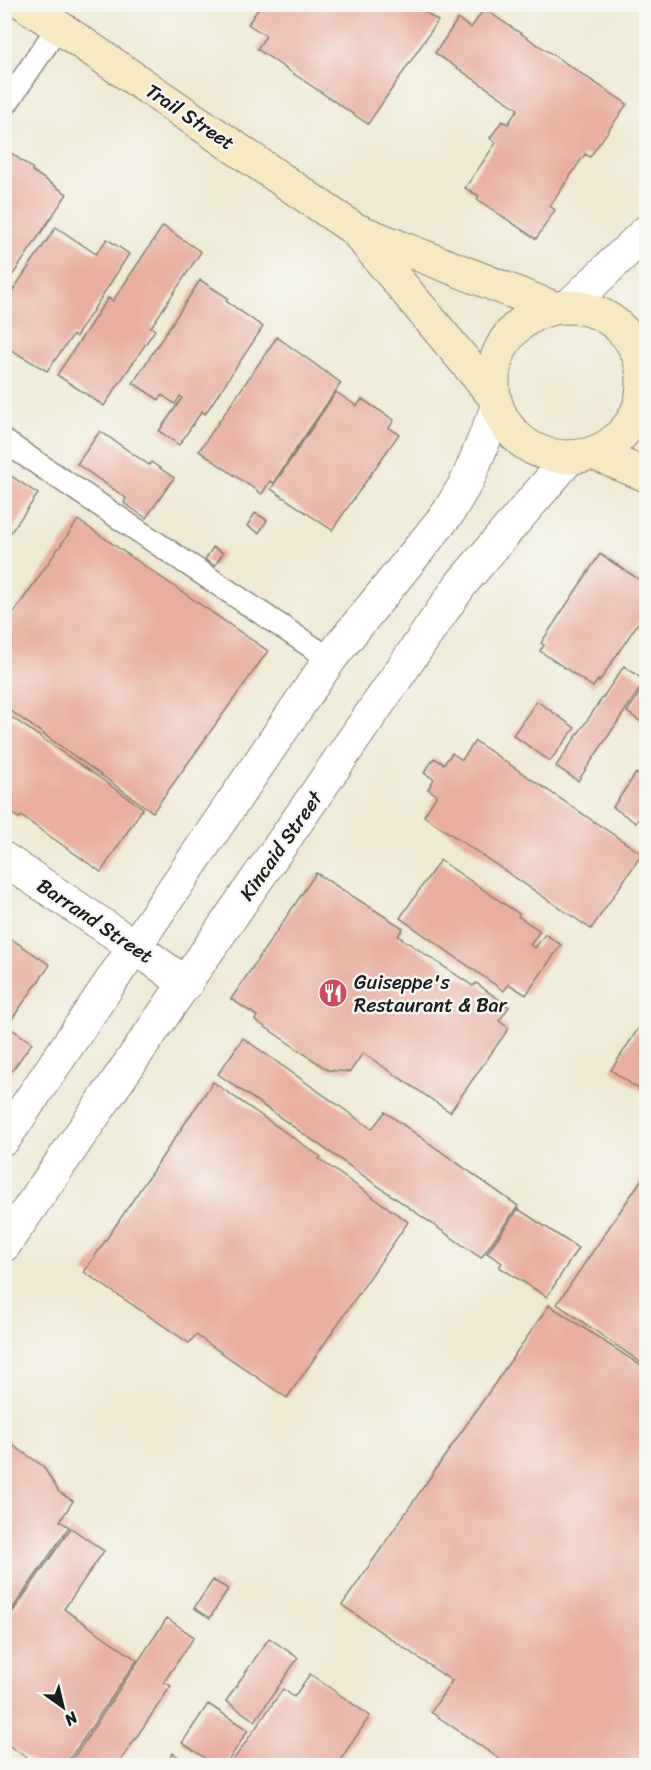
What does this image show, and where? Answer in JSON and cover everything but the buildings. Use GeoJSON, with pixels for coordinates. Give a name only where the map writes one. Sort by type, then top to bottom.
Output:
{"type":"FeatureCollection","features":[{"type":"Feature","properties":{"kind":"street","name":"Trail Street"},"geometry":{"type":"LineString","coordinates":[[26,4],[354,229],[561,307]]}},
{"type":"Feature","properties":{"kind":"street","name":"Trail Street"},"geometry":{"type":"LineString","coordinates":[[354,229],[495,401]]}},
{"type":"Feature","properties":{"kind":"street"},"geometry":{"type":"LineString","coordinates":[[646,232],[561,307],[532,316],[513,330],[500,350],[493,372],[495,401],[508,428],[525,444],[547,455],[582,455],[646,475]]}},
{"type":"Feature","properties":{"kind":"street"},"geometry":{"type":"LineString","coordinates":[[561,307],[593,311],[614,322],[631,341],[644,370],[640,405],[630,426],[613,442],[582,455]]}},
{"type":"Feature","properties":{"kind":"street"},"geometry":{"type":"LineString","coordinates":[[4,1139],[330,659],[448,513],[468,479],[495,401]]}},
{"type":"Feature","properties":{"kind":"street","name":"Kincaid Street"},"geometry":{"type":"LineString","coordinates":[[4,1245],[461,584],[582,455]]}},
{"type":"Feature","properties":{"kind":"street","name":"Barrand Street"},"geometry":{"type":"LineString","coordinates":[[4,859],[134,946],[186,984]]}},
{"type":"Feature","properties":{"kind":"lane"},"geometry":{"type":"LineString","coordinates":[[4,107],[58,27]]}},
{"type":"Feature","properties":{"kind":"lane"},"geometry":{"type":"LineString","coordinates":[[4,441],[330,659]]}},
{"type":"Feature","properties":{"kind":"place","name":"Guiseppe's Restaurant & Bar"},"geometry":{"type":"Point","coordinates":[333,993]}}]}
